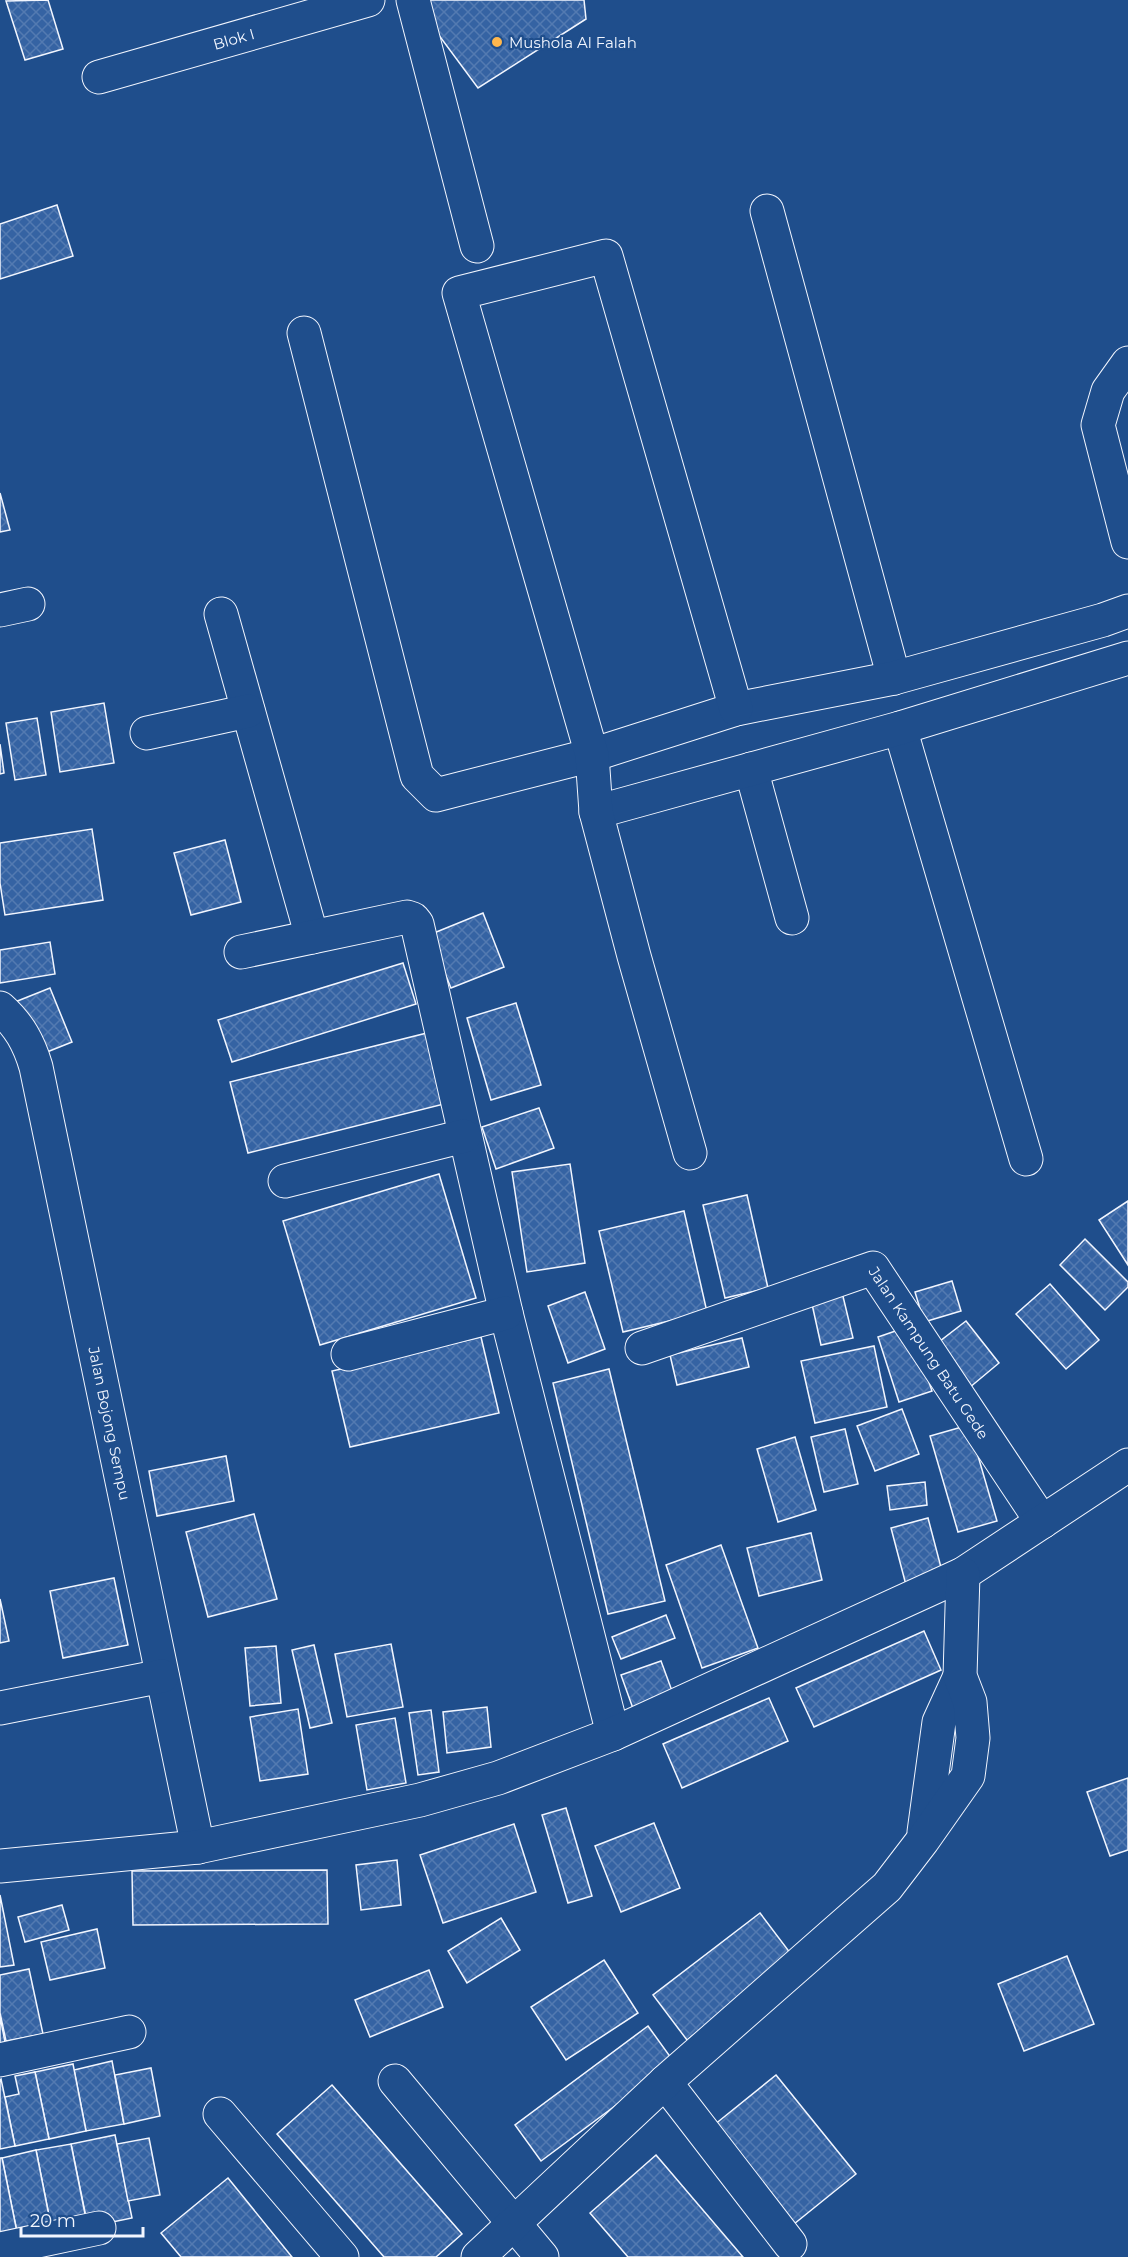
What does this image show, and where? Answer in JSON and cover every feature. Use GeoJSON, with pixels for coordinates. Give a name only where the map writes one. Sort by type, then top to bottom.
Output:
{"type":"FeatureCollection","features":[{"type":"Feature","properties":{"kind":"street","name":"Blok I"},"geometry":{"type":"LineString","coordinates":[[99,78],[368,0]]}},
{"type":"Feature","properties":{"kind":"street"},"geometry":{"type":"LineString","coordinates":[[413,0],[477,246]]}},
{"type":"Feature","properties":{"kind":"street"},"geometry":{"type":"LineString","coordinates":[[767,211],[894,678]]}},
{"type":"Feature","properties":{"kind":"street"},"geometry":{"type":"LineString","coordinates":[[690,1153],[633,956],[596,812],[592,755],[459,293],[606,256],[736,708]]}},
{"type":"Feature","properties":{"kind":"street"},"geometry":{"type":"LineString","coordinates":[[304,333],[417,776],[436,795],[592,755],[736,708],[894,678],[1128,611]]}},
{"type":"Feature","properties":{"kind":"street"},"geometry":{"type":"LineString","coordinates":[[1128,363],[1108,391],[1098,425],[1128,542]]}},
{"type":"Feature","properties":{"kind":"street"},"geometry":{"type":"LineString","coordinates":[[221,614],[312,937]]}},
{"type":"Feature","properties":{"kind":"street"},"geometry":{"type":"LineString","coordinates":[[596,812],[900,728],[1128,658]]}},
{"type":"Feature","properties":{"kind":"street"},"geometry":{"type":"LineString","coordinates":[[147,733],[248,711]]}},
{"type":"Feature","properties":{"kind":"street"},"geometry":{"type":"LineString","coordinates":[[900,728],[1026,1159]]}},
{"type":"Feature","properties":{"kind":"street"},"geometry":{"type":"LineString","coordinates":[[751,769],[792,918]]}},
{"type":"Feature","properties":{"kind":"street"},"geometry":{"type":"LineString","coordinates":[[241,952],[407,917],[413,919],[417,924],[506,1313],[613,1734]]}},
{"type":"Feature","properties":{"kind":"street","name":"Jalan Bojong Sempu"},"geometry":{"type":"LineString","coordinates":[[0,1008],[17,1025],[25,1038],[36,1067],[198,1847]]}},
{"type":"Feature","properties":{"kind":"street"},"geometry":{"type":"LineString","coordinates":[[285,1182],[464,1136]]}},
{"type":"Feature","properties":{"kind":"street","name":"Jalan Kampung Batu Gede"},"geometry":{"type":"LineString","coordinates":[[642,1348],[873,1268],[1042,1522]]}},
{"type":"Feature","properties":{"kind":"street"},"geometry":{"type":"LineString","coordinates":[[348,1354],[506,1313]]}},
{"type":"Feature","properties":{"kind":"street"},"geometry":{"type":"LineString","coordinates":[[0,1866],[198,1847],[420,1800],[498,1778],[613,1734],[963,1574],[1128,1465]]}},
{"type":"Feature","properties":{"kind":"street"},"geometry":{"type":"LineString","coordinates":[[478,2257],[665,2082],[887,1887],[923,1840],[968,1776],[973,1738],[970,1702],[960,1676],[963,1574]]}},
{"type":"Feature","properties":{"kind":"street"},"geometry":{"type":"LineString","coordinates":[[0,1708],[162,1676]]}},
{"type":"Feature","properties":{"kind":"street"},"geometry":{"type":"LineString","coordinates":[[0,2060],[129,2032]]}},
{"type":"Feature","properties":{"kind":"street"},"geometry":{"type":"LineString","coordinates":[[395,2081],[542,2257]]}},
{"type":"Feature","properties":{"kind":"street"},"geometry":{"type":"LineString","coordinates":[[665,2082],[790,2244]]}},
{"type":"Feature","properties":{"kind":"street"},"geometry":{"type":"LineString","coordinates":[[220,2114],[342,2257]]}},
{"type":"Feature","properties":{"kind":"street"},"geometry":{"type":"LineString","coordinates":[[0,2249],[99,2228]]}},
{"type":"Feature","properties":{"kind":"building"},"geometry":{"type":"Polygon","coordinates":[[[48,0],[63,49],[25,60],[6,1],[48,0]]]}},
{"type":"Feature","properties":{"kind":"building","name":"Mushola Al Falah"},"geometry":{"type":"Polygon","coordinates":[[[427,0],[584,0],[586,19],[478,88],[435,30],[427,0]]]}},
{"type":"Feature","properties":{"kind":"building"},"geometry":{"type":"Polygon","coordinates":[[[57,205],[73,256],[0,279],[0,224],[57,205]]]}},
{"type":"Feature","properties":{"kind":"building"},"geometry":{"type":"Polygon","coordinates":[[[0,493],[10,530],[0,532],[0,493]]]}},
{"type":"Feature","properties":{"kind":"building"},"geometry":{"type":"Polygon","coordinates":[[[104,703],[114,763],[60,772],[51,712],[104,703]]]}},
{"type":"Feature","properties":{"kind":"building"},"geometry":{"type":"Polygon","coordinates":[[[37,718],[46,775],[15,780],[6,723],[37,718]]]}},
{"type":"Feature","properties":{"kind":"building"},"geometry":{"type":"Polygon","coordinates":[[[0,744],[4,773],[0,774],[0,744]]]}},
{"type":"Feature","properties":{"kind":"building"},"geometry":{"type":"Polygon","coordinates":[[[92,829],[103,900],[5,915],[0,883],[0,843],[92,829]]]}},
{"type":"Feature","properties":{"kind":"building"},"geometry":{"type":"Polygon","coordinates":[[[225,840],[241,902],[191,915],[174,853],[225,840]]]}},
{"type":"Feature","properties":{"kind":"building"},"geometry":{"type":"Polygon","coordinates":[[[483,913],[504,967],[451,988],[429,935],[483,913]]]}},
{"type":"Feature","properties":{"kind":"building"},"geometry":{"type":"Polygon","coordinates":[[[50,942],[55,974],[0,983],[0,950],[50,942]]]}},
{"type":"Feature","properties":{"kind":"building"},"geometry":{"type":"Polygon","coordinates":[[[403,963],[416,1004],[232,1062],[218,1020],[403,963]]]}},
{"type":"Feature","properties":{"kind":"building"},"geometry":{"type":"Polygon","coordinates":[[[50,988],[72,1042],[37,1056],[15,1002],[50,988]]]}},
{"type":"Feature","properties":{"kind":"building"},"geometry":{"type":"Polygon","coordinates":[[[516,1003],[541,1085],[491,1100],[467,1018],[516,1003]]]}},
{"type":"Feature","properties":{"kind":"building"},"geometry":{"type":"Polygon","coordinates":[[[427,1033],[444,1104],[248,1153],[230,1082],[427,1033]]]}},
{"type":"Feature","properties":{"kind":"building"},"geometry":{"type":"Polygon","coordinates":[[[539,1108],[554,1148],[496,1169],[482,1127],[539,1108]]]}},
{"type":"Feature","properties":{"kind":"building"},"geometry":{"type":"Polygon","coordinates":[[[570,1164],[585,1263],[527,1272],[512,1172],[570,1164]]]}},
{"type":"Feature","properties":{"kind":"building"},"geometry":{"type":"Polygon","coordinates":[[[439,1174],[476,1298],[320,1345],[283,1221],[439,1174]]]}},
{"type":"Feature","properties":{"kind":"building"},"geometry":{"type":"Polygon","coordinates":[[[747,1195],[768,1288],[725,1298],[703,1205],[747,1195]]]}},
{"type":"Feature","properties":{"kind":"building"},"geometry":{"type":"Polygon","coordinates":[[[1128,1201],[1128,1265],[1099,1220],[1128,1201]]]}},
{"type":"Feature","properties":{"kind":"building"},"geometry":{"type":"Polygon","coordinates":[[[684,1211],[707,1312],[623,1332],[599,1231],[684,1211]]]}},
{"type":"Feature","properties":{"kind":"building"},"geometry":{"type":"Polygon","coordinates":[[[1085,1239],[1128,1282],[1128,1287],[1105,1310],[1060,1265],[1085,1239]]]}},
{"type":"Feature","properties":{"kind":"building"},"geometry":{"type":"Polygon","coordinates":[[[952,1281],[961,1311],[924,1322],[915,1292],[952,1281]]]}},
{"type":"Feature","properties":{"kind":"building"},"geometry":{"type":"Polygon","coordinates":[[[1050,1284],[1099,1340],[1066,1369],[1016,1314],[1050,1284]]]}},
{"type":"Feature","properties":{"kind":"building"},"geometry":{"type":"Polygon","coordinates":[[[841,1288],[853,1338],[821,1345],[810,1295],[841,1288]]]}},
{"type":"Feature","properties":{"kind":"building"},"geometry":{"type":"Polygon","coordinates":[[[585,1292],[605,1349],[568,1363],[548,1306],[585,1292]]]}},
{"type":"Feature","properties":{"kind":"building"},"geometry":{"type":"Polygon","coordinates":[[[966,1321],[999,1363],[969,1388],[935,1345],[966,1321]]]}},
{"type":"Feature","properties":{"kind":"building"},"geometry":{"type":"Polygon","coordinates":[[[910,1326],[932,1391],[899,1402],[878,1337],[910,1326]]]}},
{"type":"Feature","properties":{"kind":"building"},"geometry":{"type":"Polygon","coordinates":[[[481,1337],[499,1413],[350,1447],[332,1371],[481,1337]]]}},
{"type":"Feature","properties":{"kind":"building"},"geometry":{"type":"Polygon","coordinates":[[[742,1338],[749,1367],[677,1385],[670,1355],[742,1338]]]}},
{"type":"Feature","properties":{"kind":"building"},"geometry":{"type":"Polygon","coordinates":[[[874,1346],[887,1407],[815,1423],[801,1361],[874,1346]]]}},
{"type":"Feature","properties":{"kind":"building"},"geometry":{"type":"Polygon","coordinates":[[[609,1369],[665,1601],[608,1614],[553,1383],[609,1369]]]}},
{"type":"Feature","properties":{"kind":"building"},"geometry":{"type":"Polygon","coordinates":[[[902,1409],[919,1454],[875,1471],[857,1426],[902,1409]]]}},
{"type":"Feature","properties":{"kind":"building"},"geometry":{"type":"Polygon","coordinates":[[[969,1425],[997,1521],[958,1532],[930,1436],[969,1425]]]}},
{"type":"Feature","properties":{"kind":"building"},"geometry":{"type":"Polygon","coordinates":[[[845,1429],[858,1484],[824,1492],[811,1437],[845,1429]]]}},
{"type":"Feature","properties":{"kind":"building"},"geometry":{"type":"Polygon","coordinates":[[[795,1437],[816,1510],[778,1522],[757,1449],[795,1437]]]}},
{"type":"Feature","properties":{"kind":"building"},"geometry":{"type":"Polygon","coordinates":[[[226,1456],[234,1501],[157,1516],[149,1471],[226,1456]]]}},
{"type":"Feature","properties":{"kind":"building"},"geometry":{"type":"Polygon","coordinates":[[[925,1482],[927,1505],[890,1510],[887,1486],[925,1482]]]}},
{"type":"Feature","properties":{"kind":"building"},"geometry":{"type":"Polygon","coordinates":[[[254,1514],[277,1599],[208,1617],[186,1532],[254,1514]]]}},
{"type":"Feature","properties":{"kind":"building"},"geometry":{"type":"Polygon","coordinates":[[[928,1518],[943,1575],[906,1585],[891,1528],[928,1518]]]}},
{"type":"Feature","properties":{"kind":"building"},"geometry":{"type":"Polygon","coordinates":[[[811,1533],[822,1580],[759,1596],[747,1548],[811,1533]]]}},
{"type":"Feature","properties":{"kind":"building"},"geometry":{"type":"Polygon","coordinates":[[[721,1545],[758,1648],[702,1668],[666,1565],[721,1545]]]}},
{"type":"Feature","properties":{"kind":"building"},"geometry":{"type":"Polygon","coordinates":[[[114,1578],[128,1645],[63,1658],[50,1591],[114,1578]]]}},
{"type":"Feature","properties":{"kind":"building"},"geometry":{"type":"Polygon","coordinates":[[[0,1599],[9,1641],[0,1643],[0,1599]]]}},
{"type":"Feature","properties":{"kind":"building"},"geometry":{"type":"Polygon","coordinates":[[[666,1615],[675,1638],[621,1659],[612,1637],[666,1615]]]}},
{"type":"Feature","properties":{"kind":"building"},"geometry":{"type":"Polygon","coordinates":[[[924,1631],[941,1670],[814,1727],[796,1688],[924,1631]]]}},
{"type":"Feature","properties":{"kind":"building"},"geometry":{"type":"Polygon","coordinates":[[[391,1644],[403,1707],[347,1717],[335,1654],[391,1644]]]}},
{"type":"Feature","properties":{"kind":"building"},"geometry":{"type":"Polygon","coordinates":[[[314,1645],[332,1723],[310,1728],[292,1650],[314,1645]]]}},
{"type":"Feature","properties":{"kind":"building"},"geometry":{"type":"Polygon","coordinates":[[[276,1646],[281,1703],[250,1706],[245,1648],[276,1646]]]}},
{"type":"Feature","properties":{"kind":"building"},"geometry":{"type":"Polygon","coordinates":[[[661,1661],[675,1699],[635,1714],[621,1675],[661,1661]]]}},
{"type":"Feature","properties":{"kind":"building"},"geometry":{"type":"Polygon","coordinates":[[[769,1698],[788,1741],[682,1788],[663,1744],[769,1698]]]}},
{"type":"Feature","properties":{"kind":"building"},"geometry":{"type":"Polygon","coordinates":[[[487,1707],[491,1747],[447,1753],[443,1712],[487,1707]]]}},
{"type":"Feature","properties":{"kind":"building"},"geometry":{"type":"Polygon","coordinates":[[[298,1709],[308,1774],[260,1781],[250,1717],[298,1709]]]}},
{"type":"Feature","properties":{"kind":"building"},"geometry":{"type":"Polygon","coordinates":[[[431,1710],[439,1772],[418,1775],[409,1713],[431,1710]]]}},
{"type":"Feature","properties":{"kind":"building"},"geometry":{"type":"Polygon","coordinates":[[[395,1718],[406,1783],[367,1790],[356,1725],[395,1718]]]}},
{"type":"Feature","properties":{"kind":"building"},"geometry":{"type":"Polygon","coordinates":[[[1128,1778],[1128,1850],[1110,1856],[1087,1792],[1128,1778]]]}},
{"type":"Feature","properties":{"kind":"building"},"geometry":{"type":"Polygon","coordinates":[[[566,1808],[592,1896],[568,1903],[542,1815],[566,1808]]]}},
{"type":"Feature","properties":{"kind":"building"},"geometry":{"type":"Polygon","coordinates":[[[654,1823],[680,1888],[621,1912],[595,1846],[654,1823]]]}},
{"type":"Feature","properties":{"kind":"building"},"geometry":{"type":"Polygon","coordinates":[[[514,1824],[536,1892],[443,1923],[420,1855],[514,1824]]]}},
{"type":"Feature","properties":{"kind":"building"},"geometry":{"type":"Polygon","coordinates":[[[397,1860],[401,1905],[361,1910],[356,1865],[397,1860]]]}},
{"type":"Feature","properties":{"kind":"building"},"geometry":{"type":"Polygon","coordinates":[[[327,1870],[328,1924],[133,1925],[132,1871],[327,1870]]]}},
{"type":"Feature","properties":{"kind":"building"},"geometry":{"type":"Polygon","coordinates":[[[0,1895],[14,1965],[0,1967],[0,1895]]]}},
{"type":"Feature","properties":{"kind":"building"},"geometry":{"type":"Polygon","coordinates":[[[62,1905],[69,1930],[25,1942],[18,1917],[62,1905]]]}},
{"type":"Feature","properties":{"kind":"building"},"geometry":{"type":"Polygon","coordinates":[[[760,1913],[794,1958],[687,2040],[653,1995],[760,1913]]]}},
{"type":"Feature","properties":{"kind":"building"},"geometry":{"type":"Polygon","coordinates":[[[501,1918],[520,1950],[467,1983],[448,1951],[501,1918]]]}},
{"type":"Feature","properties":{"kind":"building"},"geometry":{"type":"Polygon","coordinates":[[[97,1929],[105,1968],[50,1980],[41,1942],[97,1929]]]}},
{"type":"Feature","properties":{"kind":"building"},"geometry":{"type":"Polygon","coordinates":[[[1067,1956],[1094,2024],[1024,2051],[998,1984],[1067,1956]]]}},
{"type":"Feature","properties":{"kind":"building"},"geometry":{"type":"Polygon","coordinates":[[[604,1960],[638,2013],[566,2060],[531,2007],[604,1960]]]}},
{"type":"Feature","properties":{"kind":"building"},"geometry":{"type":"Polygon","coordinates":[[[29,1969],[43,2034],[6,2041],[0,2013],[0,1975],[29,1969]]]}},
{"type":"Feature","properties":{"kind":"building"},"geometry":{"type":"Polygon","coordinates":[[[429,1970],[443,2007],[370,2037],[355,2000],[429,1970]]]}},
{"type":"Feature","properties":{"kind":"building"},"geometry":{"type":"Polygon","coordinates":[[[0,2016],[5,2042],[0,2043],[0,2016]]]}},
{"type":"Feature","properties":{"kind":"building"},"geometry":{"type":"Polygon","coordinates":[[[648,2026],[674,2062],[541,2161],[515,2125],[648,2026]]]}},
{"type":"Feature","properties":{"kind":"building"},"geometry":{"type":"Polygon","coordinates":[[[112,2061],[124,2124],[86,2131],[74,2070],[112,2061]]]}},
{"type":"Feature","properties":{"kind":"building"},"geometry":{"type":"Polygon","coordinates":[[[73,2064],[86,2131],[49,2139],[35,2072],[73,2064]]]}},
{"type":"Feature","properties":{"kind":"building"},"geometry":{"type":"Polygon","coordinates":[[[151,2068],[160,2116],[124,2124],[115,2075],[151,2068]]]}},
{"type":"Feature","properties":{"kind":"building"},"geometry":{"type":"Polygon","coordinates":[[[35,2072],[49,2139],[15,2146],[5,2097],[19,2094],[15,2076],[35,2072]]]}},
{"type":"Feature","properties":{"kind":"building"},"geometry":{"type":"Polygon","coordinates":[[[776,2075],[856,2174],[794,2224],[714,2125],[776,2075]]]}},
{"type":"Feature","properties":{"kind":"building"},"geometry":{"type":"Polygon","coordinates":[[[0,2080],[15,2146],[0,2149],[0,2080]]]}},
{"type":"Feature","properties":{"kind":"building"},"geometry":{"type":"Polygon","coordinates":[[[332,2085],[462,2234],[436,2257],[384,2257],[277,2134],[332,2085]]]}},
{"type":"Feature","properties":{"kind":"building"},"geometry":{"type":"Polygon","coordinates":[[[115,2135],[132,2218],[88,2227],[71,2144],[115,2135]]]}},
{"type":"Feature","properties":{"kind":"building"},"geometry":{"type":"Polygon","coordinates":[[[149,2138],[160,2195],[128,2201],[117,2144],[149,2138]]]}},
{"type":"Feature","properties":{"kind":"building"},"geometry":{"type":"Polygon","coordinates":[[[71,2144],[86,2219],[51,2226],[36,2150],[71,2144]]]}},
{"type":"Feature","properties":{"kind":"building"},"geometry":{"type":"Polygon","coordinates":[[[36,2150],[51,2226],[17,2232],[2,2158],[36,2150]]]}},
{"type":"Feature","properties":{"kind":"building"},"geometry":{"type":"Polygon","coordinates":[[[656,2155],[743,2257],[628,2257],[590,2213],[656,2155]]]}},
{"type":"Feature","properties":{"kind":"building"},"geometry":{"type":"Polygon","coordinates":[[[0,2158],[2,2158],[17,2232],[0,2236],[0,2158]]]}},
{"type":"Feature","properties":{"kind":"building"},"geometry":{"type":"Polygon","coordinates":[[[228,2178],[292,2257],[181,2257],[161,2233],[228,2178]]]}},
{"type":"Feature","properties":{"kind":"place","name":"Mushola Al Falah"},"geometry":{"type":"Point","coordinates":[497,42]}}]}
